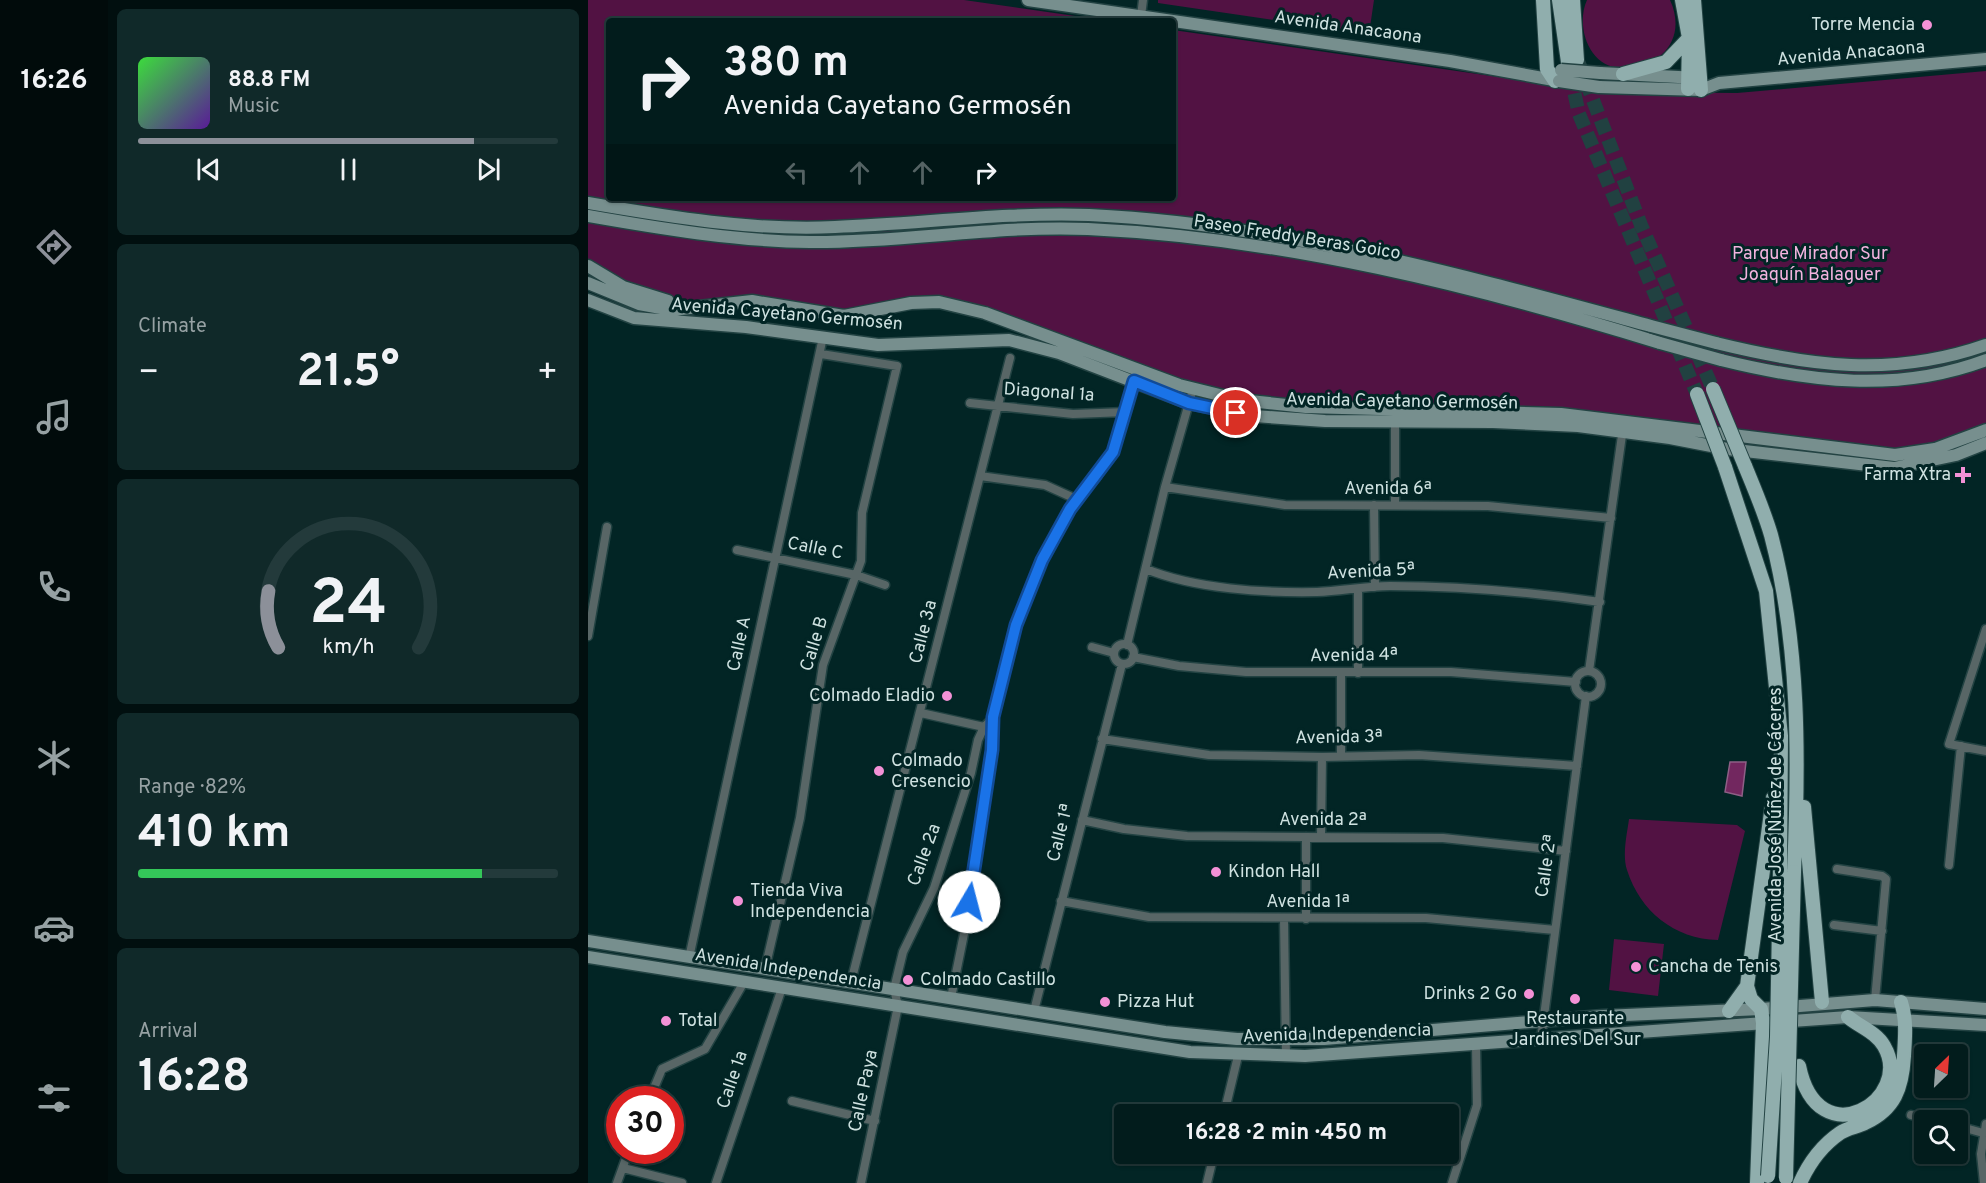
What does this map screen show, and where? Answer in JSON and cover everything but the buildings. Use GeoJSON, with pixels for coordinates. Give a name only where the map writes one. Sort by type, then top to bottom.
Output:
{"type":"FeatureCollection","features":[{"type":"Feature","properties":{"kind":"main road"},"geometry":{"type":"LineString","coordinates":[[1543,0],[1561,71]]}},
{"type":"Feature","properties":{"kind":"main road"},"geometry":{"type":"LineString","coordinates":[[1559,0],[1561,71]]}},
{"type":"Feature","properties":{"kind":"main road"},"geometry":{"type":"LineString","coordinates":[[1573,0],[1574,23]]}},
{"type":"Feature","properties":{"kind":"main road"},"geometry":{"type":"LineString","coordinates":[[1561,71],[1581,0]]}},
{"type":"Feature","properties":{"kind":"main road"},"geometry":{"type":"LineString","coordinates":[[1682,0],[1695,84]]}},
{"type":"Feature","properties":{"kind":"main road"},"geometry":{"type":"LineString","coordinates":[[1694,0],[1695,84]]}},
{"type":"Feature","properties":{"kind":"main road"},"geometry":{"type":"LineString","coordinates":[[1623,74],[1666,62],[1689,38]]}},
{"type":"Feature","properties":{"kind":"main road","name":"Avenida José Núñez de Cáceres"},"geometry":{"type":"LineString","coordinates":[[1713,389],[1746,466],[1771,535],[1787,616],[1794,671],[1798,742],[1764,1181]]}},
{"type":"Feature","properties":{"kind":"main road","name":"Avenida José Núñez de Cáceres"},"geometry":{"type":"LineString","coordinates":[[1697,394],[1725,467],[1766,591],[1781,736],[1787,872],[1794,939],[1785,1180]]}},
{"type":"Feature","properties":{"kind":"main road"},"geometry":{"type":"LineString","coordinates":[[1764,1181],[1762,1016],[1751,999],[1747,986],[1781,736]]}},
{"type":"Feature","properties":{"kind":"main road"},"geometry":{"type":"LineString","coordinates":[[1798,742],[1822,1002]]}},
{"type":"Feature","properties":{"kind":"main road"},"geometry":{"type":"LineString","coordinates":[[1794,939],[1799,1066],[1807,1092],[1813,1102],[1824,1110],[1847,1115],[1858,1112],[1878,1098],[1888,1079],[1889,1057],[1874,1034],[1848,1017]]}},
{"type":"Feature","properties":{"kind":"main road"},"geometry":{"type":"LineString","coordinates":[[1729,1011],[1747,986]]}},
{"type":"Feature","properties":{"kind":"main road"},"geometry":{"type":"LineString","coordinates":[[1800,1183],[1808,1164],[1829,1142],[1842,1132],[1881,1114],[1896,1100],[1902,1080],[1906,1019],[1901,1002]]}},
{"type":"Feature","properties":{"kind":"street","name":"Avenida Anacaona"},"geometry":{"type":"LineString","coordinates":[[1028,0],[1155,18]]}},
{"type":"Feature","properties":{"kind":"street"},"geometry":{"type":"LineString","coordinates":[[1141,16],[1143,0]]}},
{"type":"Feature","properties":{"kind":"street","name":"Avenida Anacaona"},"geometry":{"type":"LineString","coordinates":[[1176,21],[1450,61],[1623,74],[1695,84]]}},
{"type":"Feature","properties":{"kind":"street","name":"Avenida Anacaona"},"geometry":{"type":"LineString","coordinates":[[1561,71],[1599,87],[1719,83],[1986,59]]}},
{"type":"Feature","properties":{"kind":"street","name":"Paseo Freddy Beras Goico"},"geometry":{"type":"LineString","coordinates":[[588,202],[682,218],[788,227],[834,227],[1044,214],[1158,221],[1316,241],[1367,252],[1716,343],[1815,364],[1857,367],[1900,364],[1959,355],[1986,345]]}},
{"type":"Feature","properties":{"kind":"street","name":"Paseo Freddy Beras Goico"},"geometry":{"type":"LineString","coordinates":[[588,216],[691,232],[801,242],[860,241],[1044,229],[1160,234],[1352,262],[1457,287],[1721,360],[1777,373],[1857,382],[1915,379],[1986,360]]}},
{"type":"Feature","properties":{"kind":"street","name":"Avenida Cayetano Germosén"},"geometry":{"type":"LineString","coordinates":[[588,266],[642,295],[664,301],[711,307]]}},
{"type":"Feature","properties":{"kind":"street","name":"Avenida Cayetano Germosén"},"geometry":{"type":"LineString","coordinates":[[588,283],[639,304],[672,309],[766,302],[844,316],[910,303],[939,302],[985,313],[1193,389],[1240,400],[1284,405],[1395,415],[1623,426],[1721,434],[1895,455],[1928,450],[1986,430]]}},
{"type":"Feature","properties":{"kind":"street","name":"Avenida Cayetano Germosén"},"geometry":{"type":"LineString","coordinates":[[588,300],[634,318],[746,327],[894,345],[962,340],[1009,340],[1059,353],[1189,403],[1218,410],[1287,419],[1395,415]]}},
{"type":"Feature","properties":{"kind":"street","name":"Calle A"},"geometry":{"type":"LineString","coordinates":[[689,958],[824,338]]}},
{"type":"Feature","properties":{"kind":"street","name":"Calle B"},"geometry":{"type":"LineString","coordinates":[[765,969],[800,818],[824,665],[861,561],[862,513],[897,366],[821,354]]}},
{"type":"Feature","properties":{"kind":"street","name":"Calle 3a"},"geometry":{"type":"LineString","coordinates":[[851,982],[1010,358]]}},
{"type":"Feature","properties":{"kind":"street"},"geometry":{"type":"LineString","coordinates":[[951,998],[966,924],[990,764],[993,717],[1016,625],[1042,560],[1076,499],[1110,458],[1134,381]]}},
{"type":"Feature","properties":{"kind":"street"},"geometry":{"type":"LineString","coordinates":[[1127,645],[1193,389]]}},
{"type":"Feature","properties":{"kind":"street","name":"Diagonal 1a"},"geometry":{"type":"LineString","coordinates":[[970,403],[1073,414],[1126,412]]}},
{"type":"Feature","properties":{"kind":"street"},"geometry":{"type":"LineString","coordinates":[[1395,415],[1395,505]]}},
{"type":"Feature","properties":{"kind":"street"},"geometry":{"type":"LineString","coordinates":[[1589,671],[1623,426]]}},
{"type":"Feature","properties":{"kind":"street","name":"Avenida Cayetano Germosén"},"geometry":{"type":"LineString","coordinates":[[1623,426],[1726,449],[1894,468],[1956,455],[1986,443]]}},
{"type":"Feature","properties":{"kind":"street"},"geometry":{"type":"LineString","coordinates":[[980,476],[1045,485],[1076,499]]}},
{"type":"Feature","properties":{"kind":"street","name":"Avenida 6ª"},"geometry":{"type":"LineString","coordinates":[[1166,487],[1285,505],[1488,506],[1611,518]]}},
{"type":"Feature","properties":{"kind":"street"},"geometry":{"type":"LineString","coordinates":[[1374,505],[1375,586]]}},
{"type":"Feature","properties":{"kind":"street"},"geometry":{"type":"LineString","coordinates":[[588,636],[607,527]]}},
{"type":"Feature","properties":{"kind":"street","name":"Calle C"},"geometry":{"type":"LineString","coordinates":[[737,550],[856,575],[885,585]]}},
{"type":"Feature","properties":{"kind":"street","name":"Avenida 5ª"},"geometry":{"type":"LineString","coordinates":[[1146,569],[1169,578],[1261,591],[1358,589],[1375,586],[1470,587],[1600,602]]}},
{"type":"Feature","properties":{"kind":"street"},"geometry":{"type":"LineString","coordinates":[[1358,589],[1358,672]]}},
{"type":"Feature","properties":{"kind":"street"},"geometry":{"type":"LineString","coordinates":[[1986,629],[1949,744],[1986,751]]}},
{"type":"Feature","properties":{"kind":"street"},"geometry":{"type":"LineString","coordinates":[[1127,645],[1133,651],[1133,657],[1128,663],[1122,664],[1115,659],[1114,653],[1119,646],[1127,645]]}},
{"type":"Feature","properties":{"kind":"street"},"geometry":{"type":"LineString","coordinates":[[1092,647],[1114,653]]}},
{"type":"Feature","properties":{"kind":"street","name":"Avenida 4ª"},"geometry":{"type":"LineString","coordinates":[[1133,657],[1179,666],[1246,672],[1484,674],[1576,682]]}},
{"type":"Feature","properties":{"kind":"street","name":"Calle 1ª"},"geometry":{"type":"LineString","coordinates":[[1034,1011],[1122,664]]}},
{"type":"Feature","properties":{"kind":"street"},"geometry":{"type":"LineString","coordinates":[[1589,671],[1598,675],[1600,685],[1596,694],[1586,696],[1580,693],[1576,682],[1578,675],[1589,671]]}},
{"type":"Feature","properties":{"kind":"street"},"geometry":{"type":"LineString","coordinates":[[1341,673],[1341,756]]}},
{"type":"Feature","properties":{"kind":"street","name":"Calle 2ª"},"geometry":{"type":"LineString","coordinates":[[1541,1039],[1586,696]]}},
{"type":"Feature","properties":{"kind":"street"},"geometry":{"type":"LineString","coordinates":[[921,713],[984,727]]}},
{"type":"Feature","properties":{"kind":"street","name":"Calle 2a"},"geometry":{"type":"LineString","coordinates":[[898,1006],[894,989],[911,931],[934,888],[984,727],[993,717]]}},
{"type":"Feature","properties":{"kind":"street","name":"Avenida 3ª"},"geometry":{"type":"LineString","coordinates":[[1102,739],[1209,755],[1454,756],[1577,766]]}},
{"type":"Feature","properties":{"kind":"street"},"geometry":{"type":"LineString","coordinates":[[1949,865],[1961,746]]}},
{"type":"Feature","properties":{"kind":"street"},"geometry":{"type":"LineString","coordinates":[[1321,836],[1322,757]]}},
{"type":"Feature","properties":{"kind":"street","name":"Avenida 2ª"},"geometry":{"type":"LineString","coordinates":[[1082,820],[1124,829],[1187,836],[1443,838],[1566,851]]}},
{"type":"Feature","properties":{"kind":"street"},"geometry":{"type":"LineString","coordinates":[[1306,837],[1306,919]]}},
{"type":"Feature","properties":{"kind":"street"},"geometry":{"type":"LineString","coordinates":[[1837,869],[1882,876],[1886,879],[1875,1000]]}},
{"type":"Feature","properties":{"kind":"street","name":"Avenida 1ª"},"geometry":{"type":"LineString","coordinates":[[1061,901],[1149,917],[1460,920],[1555,930]]}},
{"type":"Feature","properties":{"kind":"street"},"geometry":{"type":"LineString","coordinates":[[1284,919],[1286,1057]]}},
{"type":"Feature","properties":{"kind":"street"},"geometry":{"type":"LineString","coordinates":[[1834,926],[1882,931]]}},
{"type":"Feature","properties":{"kind":"street","name":"Avenida Independencia"},"geometry":{"type":"LineString","coordinates":[[588,941],[1195,1036],[1285,1039],[1647,1014],[1729,1011],[1762,1016],[1906,1019],[1986,1025]]}},
{"type":"Feature","properties":{"kind":"street"},"geometry":{"type":"LineString","coordinates":[[622,962],[625,947]]}},
{"type":"Feature","properties":{"kind":"street","name":"Avenida Independencia"},"geometry":{"type":"LineString","coordinates":[[588,957],[1190,1052],[1238,1056],[1286,1057],[1476,1046],[1647,1030],[1762,1016],[1822,1002],[1875,1000],[1986,1009]]}},
{"type":"Feature","properties":{"kind":"street"},"geometry":{"type":"LineString","coordinates":[[708,976],[711,961]]}},
{"type":"Feature","properties":{"kind":"street"},"geometry":{"type":"LineString","coordinates":[[655,1086],[662,1069],[699,1054],[710,1044],[744,982]]}},
{"type":"Feature","properties":{"kind":"street","name":"Calle 1a"},"geometry":{"type":"LineString","coordinates":[[716,1183],[782,988]]}},
{"type":"Feature","properties":{"kind":"street","name":"Calle Paya"},"geometry":{"type":"LineString","coordinates":[[861,1183],[898,1006]]}},
{"type":"Feature","properties":{"kind":"street"},"geometry":{"type":"LineString","coordinates":[[1647,1014],[1647,1030]]}},
{"type":"Feature","properties":{"kind":"street"},"geometry":{"type":"LineString","coordinates":[[1452,1183],[1477,1105],[1476,1046]]}},
{"type":"Feature","properties":{"kind":"street"},"geometry":{"type":"LineString","coordinates":[[1226,1104],[1238,1056]]}},
{"type":"Feature","properties":{"kind":"street"},"geometry":{"type":"LineString","coordinates":[[792,1101],[874,1121]]}},
{"type":"Feature","properties":{"kind":"street"},"geometry":{"type":"LineString","coordinates":[[1968,1127],[1985,1128],[1981,1154],[1984,1183]]}},
{"type":"Feature","properties":{"kind":"street"},"geometry":{"type":"LineString","coordinates":[[617,1183],[624,1164]]}},
{"type":"Feature","properties":{"kind":"street"},"geometry":{"type":"LineString","coordinates":[[1207,1183],[1212,1164]]}},
{"type":"Feature","properties":{"kind":"street"},"geometry":{"type":"LineString","coordinates":[[623,1168],[682,1183]]}},
{"type":"Feature","properties":{"kind":"green space","name":"Parque Mirador Sur Joaquín Balaguer"},"geometry":{"type":"Polygon","coordinates":[[[588,0],[964,0],[1089,18],[606,18],[606,201],[1176,201],[1176,30],[1602,92],[1737,93],[1986,71],[1986,425],[1919,447],[1890,449],[1561,409],[1522,406],[1320,404],[1219,393],[964,305],[851,312],[707,300],[671,303],[588,269],[588,0]]]}},
{"type":"Feature","properties":{"kind":"green space"},"geometry":{"type":"Polygon","coordinates":[[[1158,0],[1374,0],[1369,34],[1158,3],[1158,0]]]}},
{"type":"Feature","properties":{"kind":"green space"},"geometry":{"type":"Polygon","coordinates":[[[1587,0],[1670,0],[1675,14],[1675,26],[1668,48],[1650,62],[1638,66],[1612,67],[1602,62],[1594,54],[1584,33],[1584,10],[1587,0]]]}},
{"type":"Feature","properties":{"kind":"green space"},"geometry":{"type":"Polygon","coordinates":[[[1629,819],[1737,825],[1745,831],[1718,940],[1687,934],[1673,928],[1650,910],[1641,898],[1627,870],[1625,858],[1629,819]]]}},
{"type":"Feature","properties":{"kind":"green space","name":"Cancha de Tenis"},"geometry":{"type":"Polygon","coordinates":[[[1614,939],[1664,944],[1658,996],[1609,990],[1614,939]]]}},
{"type":"Feature","properties":{"kind":"shaded area"},"geometry":{"type":"Polygon","coordinates":[[[1730,762],[1746,762],[1742,796],[1725,792],[1730,762]]]}},
{"type":"Feature","properties":{"kind":"tunnel"},"geometry":{"type":"LineString","coordinates":[[1578,61],[1641,225],[1713,389]]}},
{"type":"Feature","properties":{"kind":"tunnel"},"geometry":{"type":"LineString","coordinates":[[1570,73],[1579,114],[1697,394]]}},
{"type":"Feature","properties":{"kind":"place","name":"Torre Mencia"},"geometry":{"type":"Point","coordinates":[1927,25]}},
{"type":"Feature","properties":{"kind":"place","name":"Farma Xtra"},"geometry":{"type":"Point","coordinates":[1963,475]}},
{"type":"Feature","properties":{"kind":"place","name":"Colmado Eladio"},"geometry":{"type":"Point","coordinates":[947,696]}},
{"type":"Feature","properties":{"kind":"place","name":"Colmado Cresencio"},"geometry":{"type":"Point","coordinates":[879,771]}},
{"type":"Feature","properties":{"kind":"place","name":"Kindon Hall"},"geometry":{"type":"Point","coordinates":[1216,872]}},
{"type":"Feature","properties":{"kind":"place","name":"Tienda Viva Independencia"},"geometry":{"type":"Point","coordinates":[738,901]}},
{"type":"Feature","properties":{"kind":"place","name":"Cancha de Tenis"},"geometry":{"type":"Point","coordinates":[1636,967]}},
{"type":"Feature","properties":{"kind":"place","name":"Colmado Castillo"},"geometry":{"type":"Point","coordinates":[908,980]}},
{"type":"Feature","properties":{"kind":"place","name":"Drinks 2 Go"},"geometry":{"type":"Point","coordinates":[1529,994]}},
{"type":"Feature","properties":{"kind":"place","name":"Restaurante Jardines Del Sur"},"geometry":{"type":"Point","coordinates":[1575,999]}},
{"type":"Feature","properties":{"kind":"place","name":"Pizza Hut"},"geometry":{"type":"Point","coordinates":[1105,1002]}},
{"type":"Feature","properties":{"kind":"place","name":"Total"},"geometry":{"type":"Point","coordinates":[666,1021]}},
{"type":"Feature","properties":{"kind":"route"},"geometry":{"type":"LineString","coordinates":[[969,902],[992,750],[993,717],[1016,625],[1042,560],[1070,509],[1107,464],[1113,452],[1134,381],[1189,403],[1236,413]]}}]}
